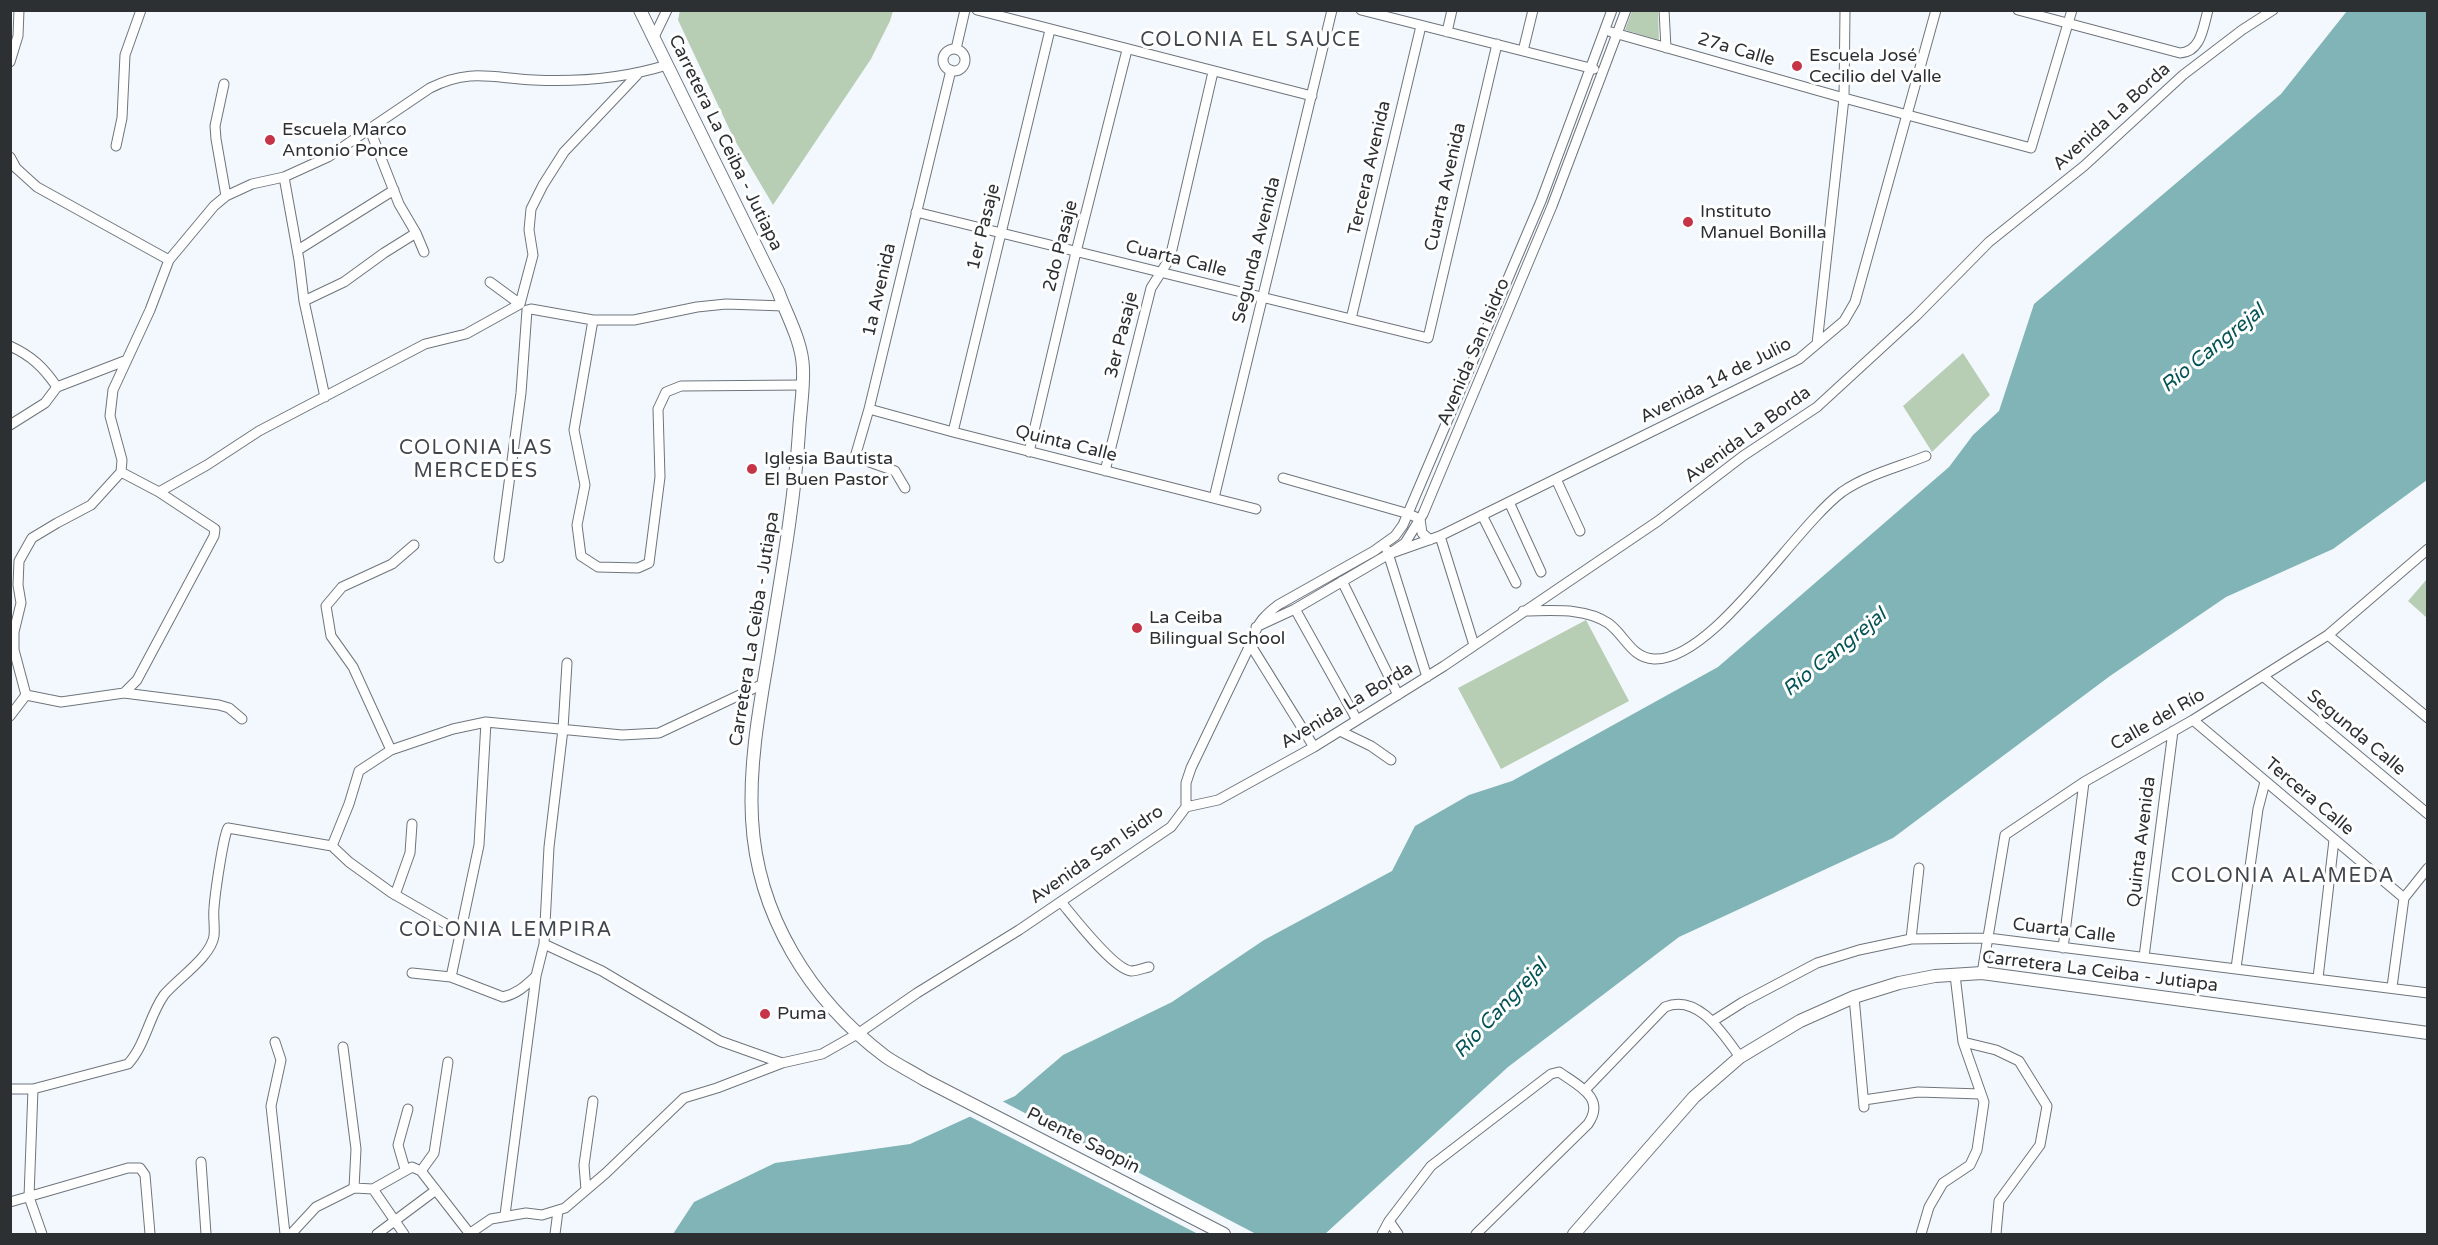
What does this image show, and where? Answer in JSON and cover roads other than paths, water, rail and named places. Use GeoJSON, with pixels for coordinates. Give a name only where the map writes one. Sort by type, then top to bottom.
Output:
{"type":"FeatureCollection","features":[{"type":"Feature","properties":{"kind":"main road","name":"Carretera La Ceiba - Jutiapa"},"geometry":{"type":"LineString","coordinates":[[640,10],[784,306],[804,368],[798,452],[788,531],[751,775],[754,847],[764,886],[779,929],[800,967],[827,1003],[886,1057],[925,1080]]}},
{"type":"Feature","properties":{"kind":"main road","name":"Carretera La Ceiba - Jutiapa"},"geometry":{"type":"LineString","coordinates":[[1574,1234],[1694,1097],[1740,1057],[1800,1021],[1854,997],[1899,983],[1982,973],[2427,1033]]}},
{"type":"Feature","properties":{"kind":"main road","name":"Puente Saopin"},"geometry":{"type":"LineString","coordinates":[[925,1080],[1224,1234]]}},
{"type":"Feature","properties":{"kind":"street"},"geometry":{"type":"LineString","coordinates":[[10,62],[18,36],[19,10]]}},
{"type":"Feature","properties":{"kind":"street"},"geometry":{"type":"LineString","coordinates":[[116,146],[123,106],[125,55],[141,10]]}},
{"type":"Feature","properties":{"kind":"street"},"geometry":{"type":"LineString","coordinates":[[653,39],[667,10]]}},
{"type":"Feature","properties":{"kind":"street","name":"1a Avenida"},"geometry":{"type":"LineString","coordinates":[[956,48],[965,10]]}},
{"type":"Feature","properties":{"kind":"street"},"geometry":{"type":"LineString","coordinates":[[977,10],[1312,96]]}},
{"type":"Feature","properties":{"kind":"street","name":"Segunda Avenida"},"geometry":{"type":"LineString","coordinates":[[1214,498],[1332,10]]}},
{"type":"Feature","properties":{"kind":"street"},"geometry":{"type":"LineString","coordinates":[[1361,10],[1602,71]]}},
{"type":"Feature","properties":{"kind":"street"},"geometry":{"type":"LineString","coordinates":[[1447,32],[1452,10]]}},
{"type":"Feature","properties":{"kind":"street"},"geometry":{"type":"LineString","coordinates":[[1523,51],[1533,10]]}},
{"type":"Feature","properties":{"kind":"street","name":"Avenida San Isidro"},"geometry":{"type":"LineString","coordinates":[[1256,627],[1295,609],[1342,581],[1386,550],[1409,514],[1541,201],[1612,10]]}},
{"type":"Feature","properties":{"kind":"street","name":"Avenida San Isidro"},"geometry":{"type":"LineString","coordinates":[[558,1211],[574,1202],[684,1098],[782,1063],[822,1054],[859,1033],[917,993],[1061,902],[1171,827],[1186,807],[1186,783],[1191,768],[1256,627],[1264,616],[1278,605],[1311,587],[1404,543],[1420,519],[1552,206],[1626,10]]}},
{"type":"Feature","properties":{"kind":"street"},"geometry":{"type":"LineString","coordinates":[[1664,10],[1666,48]]}},
{"type":"Feature","properties":{"kind":"street","name":"Avenida 14 de Julio"},"geometry":{"type":"LineString","coordinates":[[1386,550],[1440,536],[1799,360],[1817,344],[1844,98],[1845,10]]}},
{"type":"Feature","properties":{"kind":"street"},"geometry":{"type":"LineString","coordinates":[[1817,344],[1844,321],[1855,302],[1936,10]]}},
{"type":"Feature","properties":{"kind":"street"},"geometry":{"type":"LineString","coordinates":[[2018,10],[2180,53],[2189,53],[2197,46],[2208,10]]}},
{"type":"Feature","properties":{"kind":"street"},"geometry":{"type":"LineString","coordinates":[[2068,24],[2072,10]]}},
{"type":"Feature","properties":{"kind":"street","name":"Avenida La Borda"},"geometry":{"type":"LineString","coordinates":[[1186,807],[1218,800],[1314,747],[1398,695],[1658,521],[1743,456],[1817,407],[1916,316],[1989,242],[2084,166],[2183,75],[2242,30],[2273,10]]}},
{"type":"Feature","properties":{"kind":"street","name":"27a Calle"},"geometry":{"type":"LineString","coordinates":[[1605,29],[1844,98],[2031,148],[2068,24]]}},
{"type":"Feature","properties":{"kind":"street","name":"Tercera Avenida"},"geometry":{"type":"LineString","coordinates":[[1351,319],[1421,26]]}},
{"type":"Feature","properties":{"kind":"street","name":"1er Pasaje"},"geometry":{"type":"LineString","coordinates":[[953,432],[999,233],[1050,30]]}},
{"type":"Feature","properties":{"kind":"street","name":"Cuarta Avenida"},"geometry":{"type":"LineString","coordinates":[[1428,338],[1497,44]]}},
{"type":"Feature","properties":{"kind":"street","name":"1a Avenida"},"geometry":{"type":"LineString","coordinates":[[956,48],[963,52],[965,62],[962,69],[951,70],[945,66],[943,59],[949,50],[956,48]]}},
{"type":"Feature","properties":{"kind":"street","name":"2do Pasaje"},"geometry":{"type":"LineString","coordinates":[[1029,452],[1127,50]]}},
{"type":"Feature","properties":{"kind":"street"},"geometry":{"type":"LineString","coordinates":[[26,695],[14,650],[14,632],[21,603],[18,585],[19,561],[32,538],[57,522],[92,505],[121,472],[122,460],[110,416],[113,390],[169,260],[214,206],[226,196],[252,184],[284,177],[328,158],[430,88],[447,80],[467,75],[534,80],[637,75],[667,65]]}},
{"type":"Feature","properties":{"kind":"street","name":"1a Avenida"},"geometry":{"type":"LineString","coordinates":[[905,488],[896,471],[855,457],[869,409],[951,70]]}},
{"type":"Feature","properties":{"kind":"street","name":"3er Pasaje"},"geometry":{"type":"LineString","coordinates":[[1105,471],[1151,288],[1170,258],[1213,72]]}},
{"type":"Feature","properties":{"kind":"street"},"geometry":{"type":"LineString","coordinates":[[159,492],[259,432],[425,344],[466,334],[520,304],[533,255],[529,230],[531,208],[543,184],[564,152],[637,75]]}},
{"type":"Feature","properties":{"kind":"street"},"geometry":{"type":"LineString","coordinates":[[224,84],[215,126],[226,196]]}},
{"type":"Feature","properties":{"kind":"street"},"geometry":{"type":"LineString","coordinates":[[370,130],[399,204],[424,252]]}},
{"type":"Feature","properties":{"kind":"street"},"geometry":{"type":"LineString","coordinates":[[10,157],[16,168],[37,187],[169,260]]}},
{"type":"Feature","properties":{"kind":"street"},"geometry":{"type":"LineString","coordinates":[[284,177],[298,250],[304,301],[325,397]]}},
{"type":"Feature","properties":{"kind":"street"},"geometry":{"type":"LineString","coordinates":[[298,250],[394,190]]}},
{"type":"Feature","properties":{"kind":"street","name":"Cuarta Calle"},"geometry":{"type":"LineString","coordinates":[[916,212],[1428,338]]}},
{"type":"Feature","properties":{"kind":"street"},"geometry":{"type":"LineString","coordinates":[[304,301],[344,282],[416,233]]}},
{"type":"Feature","properties":{"kind":"street"},"geometry":{"type":"LineString","coordinates":[[490,282],[520,304]]}},
{"type":"Feature","properties":{"kind":"street"},"geometry":{"type":"LineString","coordinates":[[499,558],[521,393],[525,312],[531,309],[593,320],[634,320],[698,307],[726,304],[784,306]]}},
{"type":"Feature","properties":{"kind":"street"},"geometry":{"type":"LineString","coordinates":[[593,320],[574,430],[585,485],[577,525],[581,556],[597,567],[638,568],[649,563],[660,477],[658,409],[666,392],[681,386],[802,385]]}},
{"type":"Feature","properties":{"kind":"street"},"geometry":{"type":"LineString","coordinates":[[10,346],[27,353],[43,367],[57,387]]}},
{"type":"Feature","properties":{"kind":"street"},"geometry":{"type":"LineString","coordinates":[[10,425],[45,403],[57,387],[127,360]]}},
{"type":"Feature","properties":{"kind":"street","name":"Quinta Calle"},"geometry":{"type":"LineString","coordinates":[[869,409],[1256,509]]}},
{"type":"Feature","properties":{"kind":"street"},"geometry":{"type":"LineString","coordinates":[[1523,612],[1563,611],[1589,615],[1609,624],[1641,657],[1655,659],[1683,652],[1713,630],[1818,514],[1843,492],[1869,478],[1926,456]]}},
{"type":"Feature","properties":{"kind":"street"},"geometry":{"type":"LineString","coordinates":[[121,472],[159,492],[215,529],[214,536],[136,680],[123,693]]}},
{"type":"Feature","properties":{"kind":"street"},"geometry":{"type":"LineString","coordinates":[[1283,478],[1409,514],[1420,519],[1422,533],[1430,540]]}},
{"type":"Feature","properties":{"kind":"street"},"geometry":{"type":"LineString","coordinates":[[1556,479],[1580,531]]}},
{"type":"Feature","properties":{"kind":"street"},"geometry":{"type":"LineString","coordinates":[[1509,502],[1541,572]]}},
{"type":"Feature","properties":{"kind":"street"},"geometry":{"type":"LineString","coordinates":[[1482,515],[1516,583]]}},
{"type":"Feature","properties":{"kind":"street"},"geometry":{"type":"LineString","coordinates":[[1440,536],[1474,645]]}},
{"type":"Feature","properties":{"kind":"street"},"geometry":{"type":"LineString","coordinates":[[391,750],[353,667],[331,636],[326,606],[342,587],[392,564],[414,545]]}},
{"type":"Feature","properties":{"kind":"street","name":"Calle del Río"},"geometry":{"type":"LineString","coordinates":[[1988,938],[2005,834],[2084,782],[2193,720],[2328,635],[2427,549]]}},
{"type":"Feature","properties":{"kind":"street"},"geometry":{"type":"LineString","coordinates":[[1386,550],[1427,676]]}},
{"type":"Feature","properties":{"kind":"street"},"geometry":{"type":"LineString","coordinates":[[1342,581],[1398,695]]}},
{"type":"Feature","properties":{"kind":"street"},"geometry":{"type":"LineString","coordinates":[[1311,587],[1316,596]]}},
{"type":"Feature","properties":{"kind":"street"},"geometry":{"type":"LineString","coordinates":[[1295,609],[1357,720]]}},
{"type":"Feature","properties":{"kind":"street"},"geometry":{"type":"LineString","coordinates":[[2328,635],[2427,718]]}},
{"type":"Feature","properties":{"kind":"street"},"geometry":{"type":"LineString","coordinates":[[1250,644],[1314,747]]}},
{"type":"Feature","properties":{"kind":"street"},"geometry":{"type":"LineString","coordinates":[[505,1215],[536,976],[544,944],[549,847],[563,729],[567,663]]}},
{"type":"Feature","properties":{"kind":"street","name":"Segunda Calle"},"geometry":{"type":"LineString","coordinates":[[2264,677],[2427,814]]}},
{"type":"Feature","properties":{"kind":"street"},"geometry":{"type":"LineString","coordinates":[[332,846],[350,804],[359,771],[391,750],[453,729],[486,722],[622,735],[659,733],[763,684]]}},
{"type":"Feature","properties":{"kind":"street"},"geometry":{"type":"LineString","coordinates":[[26,695],[61,702],[123,693],[219,705],[228,708],[242,720]]}},
{"type":"Feature","properties":{"kind":"street"},"geometry":{"type":"LineString","coordinates":[[10,716],[26,695]]}},
{"type":"Feature","properties":{"kind":"street","name":"Tercera Calle"},"geometry":{"type":"LineString","coordinates":[[2193,720],[2404,898]]}},
{"type":"Feature","properties":{"kind":"street"},"geometry":{"type":"LineString","coordinates":[[451,977],[478,845],[486,722]]}},
{"type":"Feature","properties":{"kind":"street"},"geometry":{"type":"LineString","coordinates":[[1340,731],[1371,746],[1391,760]]}},
{"type":"Feature","properties":{"kind":"street","name":"Quinta Avenida"},"geometry":{"type":"LineString","coordinates":[[2144,957],[2173,731]]}},
{"type":"Feature","properties":{"kind":"street"},"geometry":{"type":"LineString","coordinates":[[2063,948],[2084,782]]}},
{"type":"Feature","properties":{"kind":"street"},"geometry":{"type":"LineString","coordinates":[[2236,968],[2258,809],[2265,782]]}},
{"type":"Feature","properties":{"kind":"street"},"geometry":{"type":"LineString","coordinates":[[395,895],[410,853],[412,824]]}},
{"type":"Feature","properties":{"kind":"street"},"geometry":{"type":"LineString","coordinates":[[10,1089],[33,1089],[128,1064],[136,1055],[156,1008],[165,994],[182,979],[214,938],[214,908],[228,828],[332,846],[349,862],[395,895],[460,932]]}},
{"type":"Feature","properties":{"kind":"street"},"geometry":{"type":"LineString","coordinates":[[2318,978],[2334,840]]}},
{"type":"Feature","properties":{"kind":"street"},"geometry":{"type":"LineString","coordinates":[[1911,939],[1919,868]]}},
{"type":"Feature","properties":{"kind":"street"},"geometry":{"type":"LineString","coordinates":[[2392,987],[2404,898],[2427,868]]}},
{"type":"Feature","properties":{"kind":"street"},"geometry":{"type":"LineString","coordinates":[[1061,902],[1093,940],[1120,966],[1131,971],[1149,967]]}},
{"type":"Feature","properties":{"kind":"street"},"geometry":{"type":"LineString","coordinates":[[1982,973],[1988,938]]}},
{"type":"Feature","properties":{"kind":"street","name":"Cuarta Calle"},"geometry":{"type":"LineString","coordinates":[[1713,1021],[1743,1002],[1816,963],[1858,950],[1911,939],[1988,938],[2427,993]]}},
{"type":"Feature","properties":{"kind":"street"},"geometry":{"type":"LineString","coordinates":[[544,944],[602,971],[720,1041],[782,1063]]}},
{"type":"Feature","properties":{"kind":"street"},"geometry":{"type":"LineString","coordinates":[[412,973],[451,977],[503,997],[521,990],[536,976]]}},
{"type":"Feature","properties":{"kind":"street"},"geometry":{"type":"LineString","coordinates":[[1921,1234],[1929,1207],[1943,1183],[1970,1165],[1977,1150],[1984,1102],[1963,1042],[1955,975]]}},
{"type":"Feature","properties":{"kind":"street"},"geometry":{"type":"LineString","coordinates":[[1854,997],[1864,1103],[1918,1092],[1981,1094]]}},
{"type":"Feature","properties":{"kind":"street"},"geometry":{"type":"LineString","coordinates":[[1585,1090],[1665,1007],[1676,1003],[1686,1005],[1713,1021],[1740,1057]]}},
{"type":"Feature","properties":{"kind":"street"},"geometry":{"type":"LineString","coordinates":[[275,1042],[280,1060],[271,1106],[285,1234]]}},
{"type":"Feature","properties":{"kind":"street"},"geometry":{"type":"LineString","coordinates":[[1963,1042],[1996,1050],[2019,1061],[2047,1106],[2040,1145],[1999,1201],[1996,1234]]}},
{"type":"Feature","properties":{"kind":"street"},"geometry":{"type":"LineString","coordinates":[[343,1047],[356,1149],[354,1188]]}},
{"type":"Feature","properties":{"kind":"street"},"geometry":{"type":"LineString","coordinates":[[421,1172],[434,1153],[448,1062]]}},
{"type":"Feature","properties":{"kind":"street"},"geometry":{"type":"LineString","coordinates":[[1382,1234],[1389,1221],[1431,1166],[1551,1074],[1559,1071],[1585,1090],[1595,1106],[1595,1114],[1588,1124],[1476,1234]]}},
{"type":"Feature","properties":{"kind":"street"},"geometry":{"type":"LineString","coordinates":[[33,1089],[29,1197],[42,1234]]}},
{"type":"Feature","properties":{"kind":"street"},"geometry":{"type":"LineString","coordinates":[[586,1190],[584,1165],[593,1101]]}},
{"type":"Feature","properties":{"kind":"street"},"geometry":{"type":"LineString","coordinates":[[405,1169],[398,1145],[408,1109]]}},
{"type":"Feature","properties":{"kind":"street"},"geometry":{"type":"LineString","coordinates":[[201,1162],[206,1234]]}},
{"type":"Feature","properties":{"kind":"street"},"geometry":{"type":"LineString","coordinates":[[291,1234],[316,1207],[354,1188],[373,1189],[412,1167],[421,1172],[469,1234],[490,1219],[505,1215],[526,1213],[542,1215],[558,1211],[555,1234]]}},
{"type":"Feature","properties":{"kind":"street"},"geometry":{"type":"LineString","coordinates":[[10,1202],[128,1168],[140,1168],[145,1175],[150,1234]]}},
{"type":"Feature","properties":{"kind":"street"},"geometry":{"type":"LineString","coordinates":[[373,1189],[404,1234]]}},
{"type":"Feature","properties":{"kind":"street"},"geometry":{"type":"LineString","coordinates":[[377,1234],[436,1190]]}},
{"type":"Feature","properties":{"kind":"street"},"geometry":{"type":"LineString","coordinates":[[1389,1221],[1398,1234]]}},
{"type":"Feature","properties":{"kind":"water","name":"Río Cangrejal"},"geometry":{"type":"Polygon","coordinates":[[[2347,11],[2427,11],[2427,480],[2333,549],[2226,597],[2110,676],[1893,838],[1679,937],[1508,1067],[1325,1234],[673,1234],[694,1202],[775,1163],[910,1144],[1015,1096],[1063,1055],[1172,1002],[1264,940],[1392,871],[1415,826],[1469,795],[1512,781],[1718,667],[1949,467],[1973,435],[1999,411],[2034,304],[2281,94],[2347,11]]]}},
{"type":"Feature","properties":{"kind":"place","name":"Escuela José Cecilio del Valle"},"geometry":{"type":"Point","coordinates":[1797,66]}},
{"type":"Feature","properties":{"kind":"place","name":"Escuela Marco Antonio Ponce"},"geometry":{"type":"Point","coordinates":[270,140]}},
{"type":"Feature","properties":{"kind":"place","name":"Instituto Manuel Bonilla"},"geometry":{"type":"Point","coordinates":[1688,222]}},
{"type":"Feature","properties":{"kind":"place","name":"Iglesia Bautista El Buen Pastor"},"geometry":{"type":"Point","coordinates":[752,469]}},
{"type":"Feature","properties":{"kind":"place","name":"La Ceiba Bilingual School"},"geometry":{"type":"Point","coordinates":[1137,628]}},
{"type":"Feature","properties":{"kind":"place","name":"Puma"},"geometry":{"type":"Point","coordinates":[765,1014]}},
{"type":"Feature","properties":{"kind":"district","name":"COLONIA EL SAUCE"},"geometry":{"type":"Point","coordinates":[1251,41]}},
{"type":"Feature","properties":{"kind":"district","name":"COLONIA LAS MERCEDES"},"geometry":{"type":"Point","coordinates":[476,460]}},
{"type":"Feature","properties":{"kind":"district","name":"COLONIA ALAMEDA"},"geometry":{"type":"Point","coordinates":[2283,877]}},
{"type":"Feature","properties":{"kind":"district","name":"COLONIA LEMPIRA"},"geometry":{"type":"Point","coordinates":[506,931]}}]}
